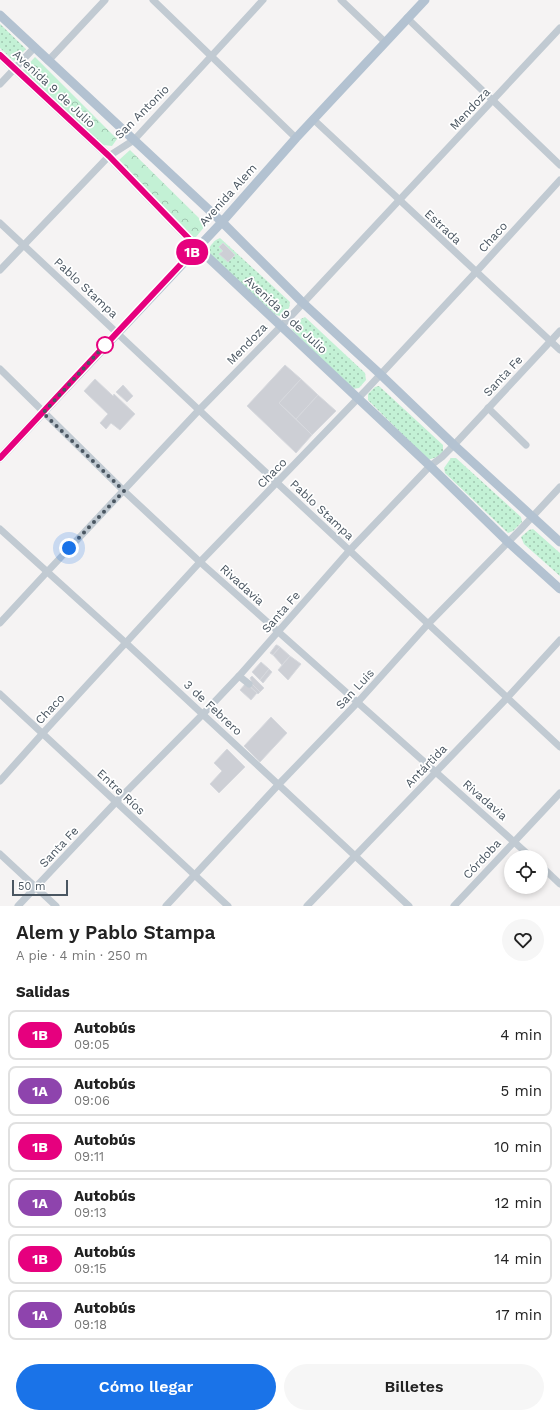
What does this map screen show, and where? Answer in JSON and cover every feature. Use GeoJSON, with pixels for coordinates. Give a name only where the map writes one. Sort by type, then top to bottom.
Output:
{"type":"FeatureCollection","features":[{"type":"Feature","properties":{"kind":"main road","name":"Avenida Alem"},"geometry":{"type":"LineString","coordinates":[[0,458],[222,222],[313,119],[425,0]]}},
{"type":"Feature","properties":{"kind":"main road","name":"Avenida 9 de Julio"},"geometry":{"type":"LineString","coordinates":[[0,15],[222,222],[303,303],[560,542]]}},
{"type":"Feature","properties":{"kind":"main road","name":"Avenida 9 de Julio"},"geometry":{"type":"LineString","coordinates":[[0,55],[109,156],[197,247],[430,466],[508,542],[560,589]]}},
{"type":"Feature","properties":{"kind":"street"},"geometry":{"type":"LineString","coordinates":[[48,61],[105,0]]}},
{"type":"Feature","properties":{"kind":"street"},"geometry":{"type":"LineString","coordinates":[[153,0],[296,138]]}},
{"type":"Feature","properties":{"kind":"street","name":"San Antonio"},"geometry":{"type":"LineString","coordinates":[[0,270],[109,156],[134,140],[263,0]]}},
{"type":"Feature","properties":{"kind":"street"},"geometry":{"type":"LineString","coordinates":[[341,0],[385,42]]}},
{"type":"Feature","properties":{"kind":"street"},"geometry":{"type":"LineString","coordinates":[[407,18],[560,165]]}},
{"type":"Feature","properties":{"kind":"street","name":"Mendoza"},"geometry":{"type":"LineString","coordinates":[[0,623],[199,410],[399,201],[560,28]]}},
{"type":"Feature","properties":{"kind":"street"},"geometry":{"type":"LineString","coordinates":[[0,84],[34,48]]}},
{"type":"Feature","properties":{"kind":"street","name":"Estrada"},"geometry":{"type":"LineString","coordinates":[[313,119],[560,350]]}},
{"type":"Feature","properties":{"kind":"street","name":"Chaco"},"geometry":{"type":"LineString","coordinates":[[0,782],[42,734],[200,562],[278,483],[560,180]]}},
{"type":"Feature","properties":{"kind":"street","name":"Pablo Stampa"},"geometry":{"type":"LineString","coordinates":[[0,223],[560,747]]}},
{"type":"Feature","properties":{"kind":"street","name":"Santa Fe"},"geometry":{"type":"LineString","coordinates":[[18,906],[116,802],[203,714],[244,677],[278,632],[349,551],[430,466],[454,445],[560,331]]}},
{"type":"Feature","properties":{"kind":"street","name":"Rivadavia"},"geometry":{"type":"LineString","coordinates":[[0,369],[43,413],[200,562],[524,850]]}},
{"type":"Feature","properties":{"kind":"street"},"geometry":{"type":"LineString","coordinates":[[488,408],[526,445]]}},
{"type":"Feature","properties":{"kind":"street","name":"San Luis"},"geometry":{"type":"LineString","coordinates":[[166,906],[279,784],[357,703],[428,624],[560,487]]}},
{"type":"Feature","properties":{"kind":"street","name":"3 de Febrero"},"geometry":{"type":"LineString","coordinates":[[0,529],[279,784],[409,906]]}},
{"type":"Feature","properties":{"kind":"street","name":"Antártida"},"geometry":{"type":"LineString","coordinates":[[308,906],[355,855],[507,698],[560,640]]}},
{"type":"Feature","properties":{"kind":"street","name":"Entre Ríos"},"geometry":{"type":"LineString","coordinates":[[0,694],[228,906]]}},
{"type":"Feature","properties":{"kind":"street","name":"Córdoba"},"geometry":{"type":"LineString","coordinates":[[454,906],[560,793]]}},
{"type":"Feature","properties":{"kind":"street"},"geometry":{"type":"LineString","coordinates":[[0,854],[56,906]]}},
{"type":"Feature","properties":{"kind":"street"},"geometry":{"type":"LineString","coordinates":[[548,873],[560,884]]}},
{"type":"Feature","properties":{"kind":"green space"},"geometry":{"type":"Polygon","coordinates":[[[0,24],[26,49],[14,61],[0,48],[0,24]]]}},
{"type":"Feature","properties":{"kind":"green space"},"geometry":{"type":"Polygon","coordinates":[[[35,57],[117,139],[112,146],[103,145],[22,71],[35,57]]]}},
{"type":"Feature","properties":{"kind":"green space"},"geometry":{"type":"Polygon","coordinates":[[[130,150],[203,222],[205,226],[196,237],[191,237],[119,160],[130,150]]]}},
{"type":"Feature","properties":{"kind":"green space"},"geometry":{"type":"Polygon","coordinates":[[[220,238],[290,302],[289,308],[280,316],[276,315],[210,255],[208,250],[214,241],[220,238]]]}},
{"type":"Feature","properties":{"kind":"green space"},"geometry":{"type":"Polygon","coordinates":[[[305,317],[365,373],[366,380],[359,388],[352,389],[293,331],[291,328],[305,317]]]}},
{"type":"Feature","properties":{"kind":"green space"},"geometry":{"type":"Polygon","coordinates":[[[379,386],[443,445],[443,452],[437,457],[428,460],[368,400],[368,394],[375,387],[379,386]]]}},
{"type":"Feature","properties":{"kind":"green space"},"geometry":{"type":"Polygon","coordinates":[[[451,458],[456,458],[521,517],[522,522],[513,531],[508,533],[445,473],[444,468],[451,458]]]}},
{"type":"Feature","properties":{"kind":"green space"},"geometry":{"type":"Polygon","coordinates":[[[533,529],[560,553],[560,576],[524,544],[521,537],[529,530],[533,529]]]}},
{"type":"Feature","properties":{"kind":"building"},"geometry":{"type":"Polygon","coordinates":[[[223,243],[235,255],[228,262],[219,254],[223,251],[219,247],[223,243]]]}},
{"type":"Feature","properties":{"kind":"building"},"geometry":{"type":"Polygon","coordinates":[[[285,365],[301,379],[279,403],[312,435],[296,453],[247,406],[285,365]]]}},
{"type":"Feature","properties":{"kind":"building"},"geometry":{"type":"Polygon","coordinates":[[[95,379],[113,396],[114,394],[135,414],[120,430],[111,423],[106,429],[100,423],[108,414],[84,391],[95,379]]]}},
{"type":"Feature","properties":{"kind":"building"},"geometry":{"type":"Polygon","coordinates":[[[301,379],[318,395],[296,419],[279,403],[301,379]]]}},
{"type":"Feature","properties":{"kind":"building"},"geometry":{"type":"Polygon","coordinates":[[[123,385],[133,396],[127,402],[116,392],[123,385]]]}},
{"type":"Feature","properties":{"kind":"building"},"geometry":{"type":"Polygon","coordinates":[[[318,395],[336,411],[312,435],[296,419],[318,395]]]}},
{"type":"Feature","properties":{"kind":"building"},"geometry":{"type":"Polygon","coordinates":[[[276,645],[280,647],[273,655],[270,653],[276,645]]]}},
{"type":"Feature","properties":{"kind":"building"},"geometry":{"type":"Polygon","coordinates":[[[280,647],[290,656],[282,665],[273,655],[280,647]]]}},
{"type":"Feature","properties":{"kind":"building"},"geometry":{"type":"Polygon","coordinates":[[[290,656],[301,664],[288,680],[278,670],[290,656]]]}},
{"type":"Feature","properties":{"kind":"building"},"geometry":{"type":"Polygon","coordinates":[[[261,662],[269,669],[260,680],[252,672],[261,662]]]}},
{"type":"Feature","properties":{"kind":"building"},"geometry":{"type":"Polygon","coordinates":[[[269,669],[272,672],[263,683],[260,680],[269,669]]]}},
{"type":"Feature","properties":{"kind":"building"},"geometry":{"type":"Polygon","coordinates":[[[252,676],[264,688],[260,692],[251,683],[250,678],[252,676]]]}},
{"type":"Feature","properties":{"kind":"building"},"geometry":{"type":"Polygon","coordinates":[[[250,682],[260,692],[258,694],[248,685],[250,682]]]}},
{"type":"Feature","properties":{"kind":"building"},"geometry":{"type":"Polygon","coordinates":[[[246,683],[257,693],[251,700],[240,690],[246,683]]]}},
{"type":"Feature","properties":{"kind":"building"},"geometry":{"type":"Polygon","coordinates":[[[271,717],[287,733],[260,762],[244,746],[271,717]]]}},
{"type":"Feature","properties":{"kind":"building"},"geometry":{"type":"Polygon","coordinates":[[[227,749],[245,767],[219,793],[210,784],[222,771],[214,763],[227,749]]]}},
{"type":"Feature","properties":{"kind":"bus line","name":"1B"},"geometry":{"type":"LineString","coordinates":[[0,55],[109,156],[197,247],[0,458]]}},
{"type":"Feature","properties":{"kind":"route"},"geometry":{"type":"LineString","coordinates":[[69,548],[124,491],[43,413],[106,344],[105,345]]}}]}
